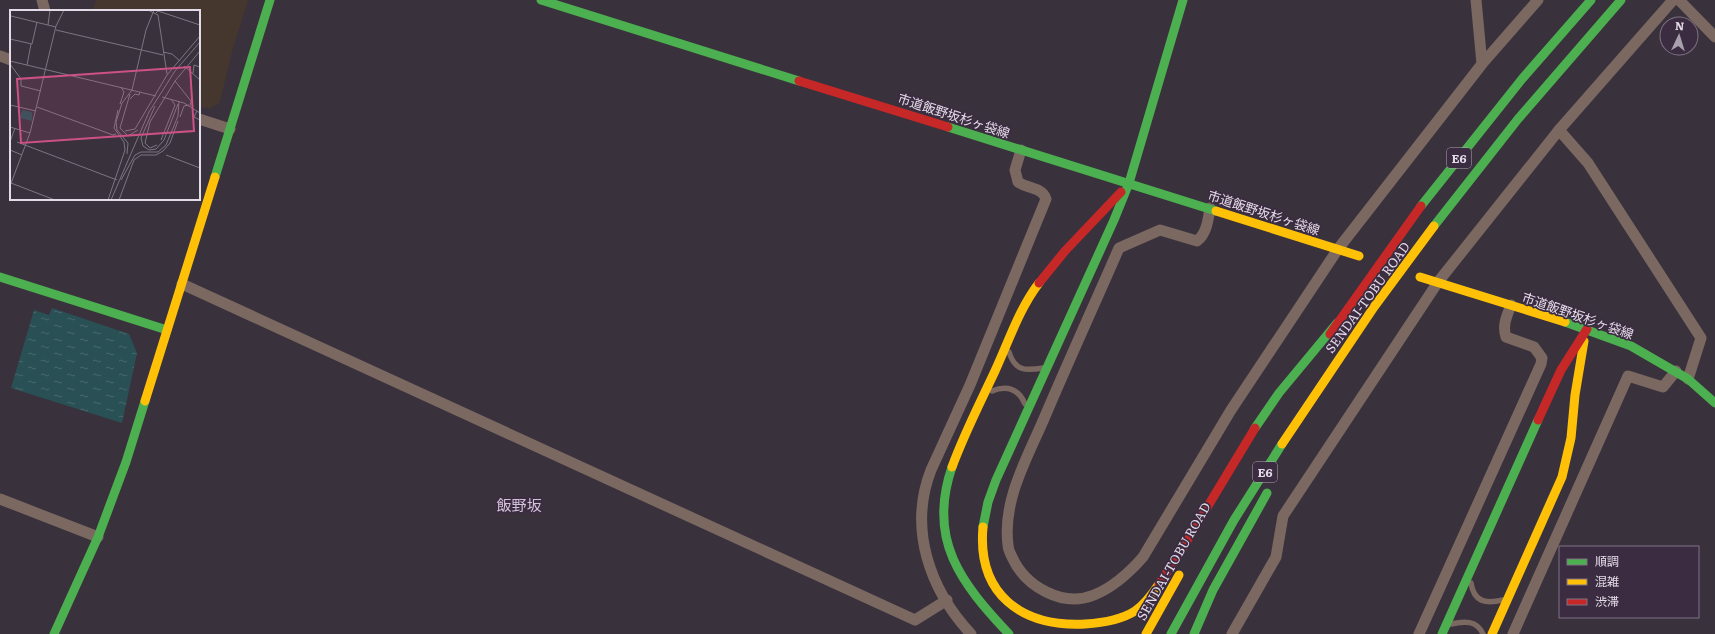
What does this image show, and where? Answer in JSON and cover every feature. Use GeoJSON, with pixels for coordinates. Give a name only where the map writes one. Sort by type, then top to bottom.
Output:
{"type":"FeatureCollection","features":[{"type":"Feature","properties":{"kind":"main road"},"geometry":{"type":"LineString","coordinates":[[54,634],[98,536],[126,462],[270,0]]}},
{"type":"Feature","properties":{"kind":"main road","name":"市道飯野坂杉ヶ袋線"},"geometry":{"type":"LineString","coordinates":[[542,0],[1210,208],[1359,256]]}},
{"type":"Feature","properties":{"kind":"main road"},"geometry":{"type":"LineString","coordinates":[[1183,0],[1130,183],[996,480],[983,518],[982,536],[988,572],[997,590],[1010,606],[1027,619],[1043,627],[1062,632],[1082,632],[1101,629],[1117,623],[1135,611],[1160,584],[1215,491],[1271,403],[1337,323]]}},
{"type":"Feature","properties":{"kind":"main road","name":"SENDAI-TOBU ROAD"},"geometry":{"type":"LineString","coordinates":[[1280,408],[1337,323],[1439,183],[1509,96],[1591,0]]}},
{"type":"Feature","properties":{"kind":"main road","name":"SENDAI-TOBU ROAD"},"geometry":{"type":"LineString","coordinates":[[1171,634],[1244,505],[1367,316],[1457,195],[1522,112],[1621,0]]}},
{"type":"Feature","properties":{"kind":"main road"},"geometry":{"type":"LineString","coordinates":[[1008,634],[966,584],[951,554],[945,534],[945,504],[948,484],[963,442],[1008,344],[1018,316],[1035,288],[1061,256],[1130,183]]}},
{"type":"Feature","properties":{"kind":"main road"},"geometry":{"type":"LineString","coordinates":[[0,277],[167,330]]}},
{"type":"Feature","properties":{"kind":"main road","name":"市道飯野坂杉ヶ袋線"},"geometry":{"type":"LineString","coordinates":[[1420,277],[1587,329],[1631,346],[1688,379],[1715,403]]}},
{"type":"Feature","properties":{"kind":"main road"},"geometry":{"type":"LineString","coordinates":[[1307,423],[1367,316]]}},
{"type":"Feature","properties":{"kind":"main road"},"geometry":{"type":"LineString","coordinates":[[1443,631],[1561,370],[1587,329]]}},
{"type":"Feature","properties":{"kind":"main road"},"geometry":{"type":"LineString","coordinates":[[1492,634],[1554,497],[1567,458],[1574,419],[1575,395],[1587,329]]}},
{"type":"Feature","properties":{"kind":"main road"},"geometry":{"type":"LineString","coordinates":[[1194,634],[1213,590],[1272,483]]}},
{"type":"Feature","properties":{"kind":"main road","name":"SENDAI-TOBU ROAD"},"geometry":{"type":"LineString","coordinates":[[1146,634],[1184,566]]}},
{"type":"Feature","properties":{"kind":"street"},"geometry":{"type":"LineString","coordinates":[[42,0],[46,10]]}},
{"type":"Feature","properties":{"kind":"street"},"geometry":{"type":"LineString","coordinates":[[1476,0],[1482,64]]}},
{"type":"Feature","properties":{"kind":"street"},"geometry":{"type":"LineString","coordinates":[[1210,208],[1205,231],[1202,237],[1197,241],[1160,230],[1119,248],[1026,462],[1008,511],[1008,547],[1020,572],[1032,585],[1050,594],[1065,598],[1092,596],[1124,577],[1143,557],[1231,410],[1338,249],[1482,64],[1538,0]]}},
{"type":"Feature","properties":{"kind":"street"},"geometry":{"type":"LineString","coordinates":[[1232,634],[1276,557],[1283,516],[1438,282],[1559,130],[1672,0]]}},
{"type":"Feature","properties":{"kind":"street"},"geometry":{"type":"LineString","coordinates":[[1680,0],[1715,37]]}},
{"type":"Feature","properties":{"kind":"street"},"geometry":{"type":"LineString","coordinates":[[0,56],[10,60]]}},
{"type":"Feature","properties":{"kind":"street"},"geometry":{"type":"LineString","coordinates":[[200,119],[230,129]]}},
{"type":"Feature","properties":{"kind":"street"},"geometry":{"type":"LineString","coordinates":[[1559,130],[1588,163],[1701,338],[1688,379]]}},
{"type":"Feature","properties":{"kind":"street"},"geometry":{"type":"LineString","coordinates":[[971,634],[947,600],[935,579],[922,542],[923,503],[927,479],[970,385],[1046,199],[1044,194],[1040,191],[1024,186],[1018,182],[1015,170],[1021,150]]}},
{"type":"Feature","properties":{"kind":"street"},"geometry":{"type":"LineString","coordinates":[[182,284],[915,620],[947,600]]}},
{"type":"Feature","properties":{"kind":"street"},"geometry":{"type":"LineString","coordinates":[[1419,634],[1541,364],[1542,358],[1534,347],[1506,337],[1504,330],[1505,320],[1511,305]]}},
{"type":"Feature","properties":{"kind":"street"},"geometry":{"type":"LineString","coordinates":[[1513,634],[1628,376],[1663,387],[1676,371]]}},
{"type":"Feature","properties":{"kind":"street"},"geometry":{"type":"LineString","coordinates":[[0,499],[98,536]]}},
{"type":"Feature","properties":{"kind":"lane"},"geometry":{"type":"LineString","coordinates":[[1008,344],[1012,361],[1018,367],[1025,370],[1047,368]]}},
{"type":"Feature","properties":{"kind":"lane"},"geometry":{"type":"LineString","coordinates":[[985,395],[1002,388],[1009,388],[1017,391],[1022,396],[1026,414]]}},
{"type":"Feature","properties":{"kind":"lane"},"geometry":{"type":"LineString","coordinates":[[1471,571],[1473,592],[1478,599],[1484,602],[1492,602],[1508,597]]}},
{"type":"Feature","properties":{"kind":"lane"},"geometry":{"type":"LineString","coordinates":[[1443,631],[1452,624],[1469,622],[1476,624],[1483,634]]}},
{"type":"Feature","properties":{"kind":"shaded area"},"geometry":{"type":"Polygon","coordinates":[[[96,0],[248,0],[232,52],[220,102],[210,109],[200,106],[200,10],[92,10],[96,0]]]}},
{"type":"Feature","properties":{"kind":"water"},"geometry":{"type":"Polygon","coordinates":[[[52,308],[129,334],[137,353],[122,423],[11,388],[34,310],[49,315],[52,308]]]}},
{"type":"Feature","properties":{"kind":"traffic: fast"},"geometry":{"type":"LineString","coordinates":[[215,177],[270,0]]}},
{"type":"Feature","properties":{"kind":"traffic: fast"},"geometry":{"type":"LineString","coordinates":[[541,0],[799,81]]}},
{"type":"Feature","properties":{"kind":"traffic: fast"},"geometry":{"type":"LineString","coordinates":[[1129,183],[1183,0]]}},
{"type":"Feature","properties":{"kind":"traffic: fast"},"geometry":{"type":"LineString","coordinates":[[1421,206],[1522,79],[1591,0]]}},
{"type":"Feature","properties":{"kind":"traffic: fast"},"geometry":{"type":"LineString","coordinates":[[1434,226],[1518,119],[1621,0]]}},
{"type":"Feature","properties":{"kind":"traffic: fast"},"geometry":{"type":"LineString","coordinates":[[948,127],[1216,211]]}},
{"type":"Feature","properties":{"kind":"traffic: fast"},"geometry":{"type":"LineString","coordinates":[[983,527],[988,502],[996,480],[1114,220],[1129,183]]}},
{"type":"Feature","properties":{"kind":"traffic: fast"},"geometry":{"type":"LineString","coordinates":[[0,277],[167,330]]}},
{"type":"Feature","properties":{"kind":"traffic: fast"},"geometry":{"type":"LineString","coordinates":[[1565,322],[1631,346],[1688,379],[1715,403]]}},
{"type":"Feature","properties":{"kind":"traffic: fast"},"geometry":{"type":"LineString","coordinates":[[1255,428],[1279,393],[1337,323]]}},
{"type":"Feature","properties":{"kind":"traffic: fast"},"geometry":{"type":"LineString","coordinates":[[54,634],[98,537],[126,462],[145,401]]}},
{"type":"Feature","properties":{"kind":"traffic: fast"},"geometry":{"type":"LineString","coordinates":[[1442,634],[1538,420]]}},
{"type":"Feature","properties":{"kind":"traffic: fast"},"geometry":{"type":"LineString","coordinates":[[1171,634],[1234,520],[1282,444]]}},
{"type":"Feature","properties":{"kind":"traffic: fast"},"geometry":{"type":"LineString","coordinates":[[952,467],[945,493],[944,517],[946,538],[953,559],[963,578],[976,597],[1009,634]]}},
{"type":"Feature","properties":{"kind":"traffic: fast"},"geometry":{"type":"LineString","coordinates":[[1194,634],[1213,590],[1267,493]]}},
{"type":"Feature","properties":{"kind":"traffic: slow"},"geometry":{"type":"LineString","coordinates":[[145,401],[215,177]]}},
{"type":"Feature","properties":{"kind":"traffic: slow"},"geometry":{"type":"LineString","coordinates":[[1216,211],[1359,256]]}},
{"type":"Feature","properties":{"kind":"traffic: slow"},"geometry":{"type":"LineString","coordinates":[[1282,444],[1374,307],[1434,226]]}},
{"type":"Feature","properties":{"kind":"traffic: slow"},"geometry":{"type":"LineString","coordinates":[[1420,277],[1565,322]]}},
{"type":"Feature","properties":{"kind":"traffic: slow"},"geometry":{"type":"LineString","coordinates":[[952,467],[1020,314],[1039,283]]}},
{"type":"Feature","properties":{"kind":"traffic: slow"},"geometry":{"type":"LineString","coordinates":[[1492,634],[1562,477],[1571,438],[1575,395],[1584,341]]}},
{"type":"Feature","properties":{"kind":"traffic: slow"},"geometry":{"type":"LineString","coordinates":[[983,527],[983,551],[987,571],[996,588],[1008,602],[1023,612],[1041,620],[1085,624],[1117,619],[1135,611],[1148,599],[1159,584]]}},
{"type":"Feature","properties":{"kind":"traffic: slow"},"geometry":{"type":"LineString","coordinates":[[1146,634],[1179,575]]}},
{"type":"Feature","properties":{"kind":"traffic: jam"},"geometry":{"type":"LineString","coordinates":[[799,81],[948,127]]}},
{"type":"Feature","properties":{"kind":"traffic: jam"},"geometry":{"type":"LineString","coordinates":[[1039,283],[1065,251],[1121,192]]}},
{"type":"Feature","properties":{"kind":"traffic: jam"},"geometry":{"type":"LineString","coordinates":[[1330,334],[1421,206]]}},
{"type":"Feature","properties":{"kind":"traffic: jam"},"geometry":{"type":"LineString","coordinates":[[1538,420],[1561,370],[1587,329]]}},
{"type":"Feature","properties":{"kind":"traffic: jam"},"geometry":{"type":"LineString","coordinates":[[1159,584],[1179,554],[1255,428]]}},
{"type":"Feature","properties":{"kind":"district","name":"飯野坂"},"geometry":{"type":"Point","coordinates":[519,504]}}]}
